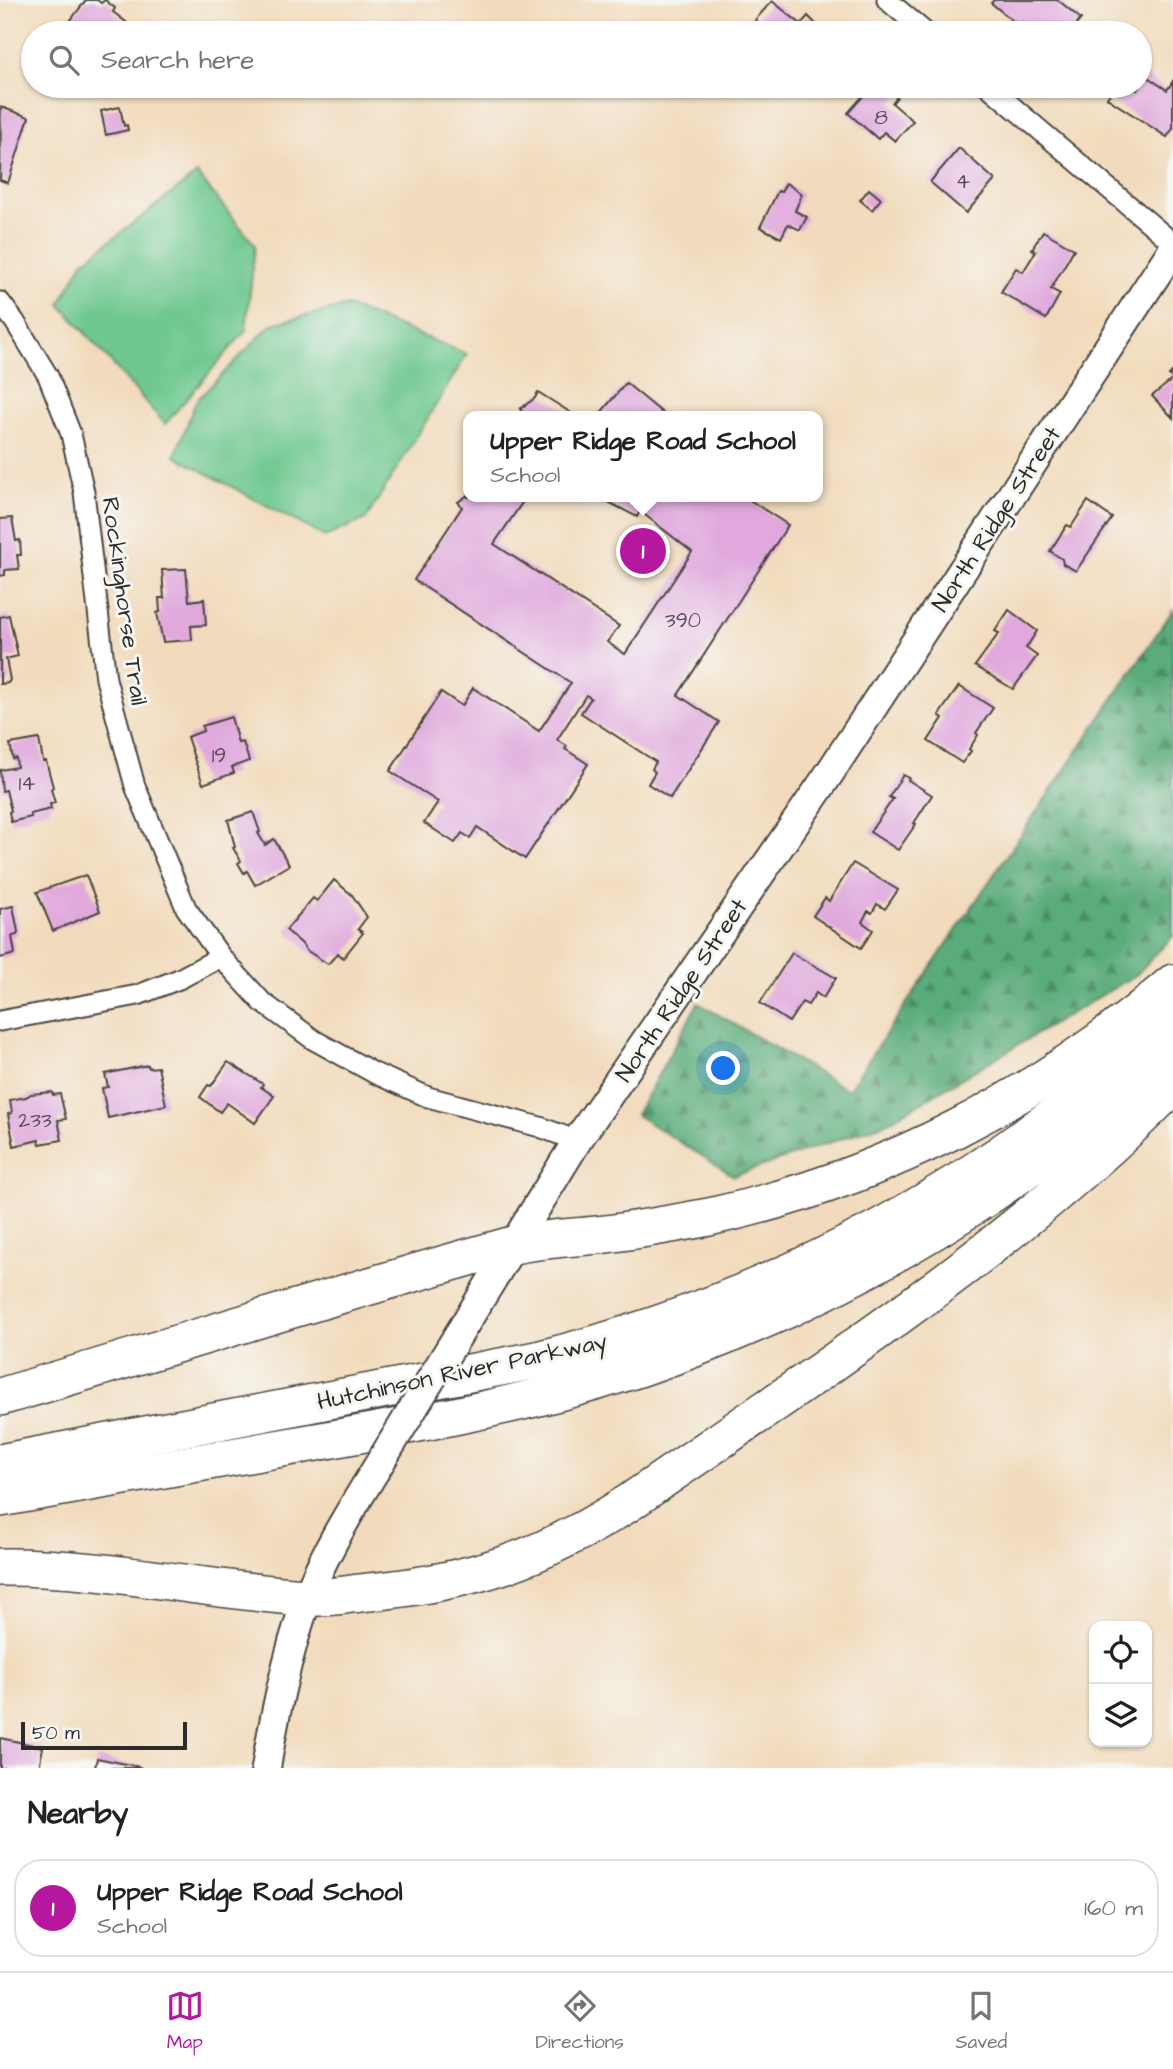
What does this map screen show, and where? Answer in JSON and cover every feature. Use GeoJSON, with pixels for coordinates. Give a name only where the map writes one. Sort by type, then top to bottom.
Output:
{"type":"FeatureCollection","features":[{"type":"Feature","properties":{"kind":"highway"},"geometry":{"type":"LineString","coordinates":[[0,1397],[513,1245],[639,1230],[712,1216],[799,1193],[868,1169],[946,1134],[1025,1091],[1096,1044],[1173,983]]}},
{"type":"Feature","properties":{"kind":"highway","name":"Hutchinson River Parkway"},"geometry":{"type":"LineString","coordinates":[[0,1464],[499,1368],[604,1342],[693,1312],[766,1283],[840,1248],[954,1184],[1046,1121],[1173,1013]]}},
{"type":"Feature","properties":{"kind":"highway","name":"Hutchinson River Parkway"},"geometry":{"type":"LineString","coordinates":[[0,1498],[482,1411],[600,1380],[690,1350],[827,1290],[967,1210],[1087,1125],[1173,1052]]}},
{"type":"Feature","properties":{"kind":"highway"},"geometry":{"type":"LineString","coordinates":[[0,1567],[90,1572],[308,1598],[465,1578],[528,1558],[594,1525],[865,1342],[965,1269],[1084,1169],[1173,1086]]}},
{"type":"Feature","properties":{"kind":"street"},"geometry":{"type":"LineString","coordinates":[[899,4],[915,21]]}},
{"type":"Feature","properties":{"kind":"street"},"geometry":{"type":"LineString","coordinates":[[1002,98],[1173,243]]}},
{"type":"Feature","properties":{"kind":"street","name":"North Ridge Street"},"geometry":{"type":"LineString","coordinates":[[266,1768],[284,1683],[308,1598],[326,1555],[365,1487],[578,1141],[827,777],[1173,249]]}},
{"type":"Feature","properties":{"kind":"street","name":"Rockinghorse Trail"},"geometry":{"type":"LineString","coordinates":[[0,302],[48,376],[71,434],[85,492],[106,680],[135,786],[186,908],[221,957],[262,1002],[314,1040],[374,1073],[428,1097],[540,1127],[578,1141]]}},
{"type":"Feature","properties":{"kind":"street"},"geometry":{"type":"LineString","coordinates":[[0,1021],[138,995],[179,979],[221,957]]}},
{"type":"Feature","properties":{"kind":"green space"},"geometry":{"type":"Polygon","coordinates":[[[197,174],[255,245],[246,330],[165,424],[60,304],[83,262],[197,174]]]}},
{"type":"Feature","properties":{"kind":"green space"},"geometry":{"type":"Polygon","coordinates":[[[347,306],[467,354],[366,519],[325,537],[175,456],[196,401],[272,324],[347,306]]]}},
{"type":"Feature","properties":{"kind":"green space"},"geometry":{"type":"Polygon","coordinates":[[[1173,610],[1173,936],[1136,975],[886,1123],[734,1176],[636,1115],[698,1003],[848,1090],[1173,610]]]}},
{"type":"Feature","properties":{"kind":"building"},"geometry":{"type":"Polygon","coordinates":[[[86,0],[97,0],[101,3],[105,0],[115,8],[113,12],[125,21],[70,21],[86,0]]]}},
{"type":"Feature","properties":{"kind":"building"},"geometry":{"type":"Polygon","coordinates":[[[994,0],[1058,0],[1081,19],[1013,21],[991,3],[994,0]]]}},
{"type":"Feature","properties":{"kind":"building"},"geometry":{"type":"Polygon","coordinates":[[[772,1],[797,21],[756,21],[772,1]]]}},
{"type":"Feature","properties":{"kind":"building"},"geometry":{"type":"Polygon","coordinates":[[[1152,80],[1167,90],[1173,81],[1173,128],[1167,137],[1107,98],[1152,98],[1152,80]]]}},
{"type":"Feature","properties":{"kind":"building"},"geometry":{"type":"Polygon","coordinates":[[[861,98],[896,98],[892,103],[913,121],[895,141],[884,132],[878,139],[848,113],[861,98]]]}},
{"type":"Feature","properties":{"kind":"building"},"geometry":{"type":"Polygon","coordinates":[[[1,107],[29,117],[8,183],[0,180],[1,107]]]}},
{"type":"Feature","properties":{"kind":"building"},"geometry":{"type":"Polygon","coordinates":[[[120,107],[124,126],[127,125],[128,130],[106,135],[101,111],[120,107]]]}},
{"type":"Feature","properties":{"kind":"building"},"geometry":{"type":"Polygon","coordinates":[[[959,148],[995,180],[966,213],[930,182],[959,148]]]}},
{"type":"Feature","properties":{"kind":"building"},"geometry":{"type":"Polygon","coordinates":[[[786,183],[802,194],[795,211],[807,217],[800,230],[788,224],[781,238],[760,227],[778,191],[781,192],[786,183]]]}},
{"type":"Feature","properties":{"kind":"building"},"geometry":{"type":"Polygon","coordinates":[[[869,189],[881,199],[872,210],[860,200],[869,189]]]}},
{"type":"Feature","properties":{"kind":"building"},"geometry":{"type":"Polygon","coordinates":[[[1043,231],[1074,249],[1051,289],[1060,294],[1046,319],[1001,292],[1016,268],[1023,272],[1036,251],[1032,249],[1043,231]]]}},
{"type":"Feature","properties":{"kind":"building"},"geometry":{"type":"Polygon","coordinates":[[[1173,379],[1173,418],[1152,396],[1173,379]]]}},
{"type":"Feature","properties":{"kind":"building"},"geometry":{"type":"Polygon","coordinates":[[[626,383],[660,411],[602,411],[626,383]]]}},
{"type":"Feature","properties":{"kind":"building"},"geometry":{"type":"Polygon","coordinates":[[[538,392],[568,411],[522,411],[520,409],[535,398],[538,392]]]}},
{"type":"Feature","properties":{"kind":"building"},"geometry":{"type":"Polygon","coordinates":[[[463,498],[463,502],[523,502],[494,544],[619,626],[607,642],[625,654],[692,552],[640,511],[637,517],[608,502],[753,502],[788,525],[678,695],[719,722],[670,798],[648,784],[655,772],[652,769],[656,762],[581,713],[591,698],[586,695],[557,740],[567,746],[565,749],[588,764],[525,859],[477,827],[470,838],[462,833],[455,843],[424,823],[438,802],[390,771],[441,692],[462,706],[473,688],[539,731],[571,683],[414,580],[462,507],[458,502],[463,498]]]}},
{"type":"Feature","properties":{"kind":"building"},"geometry":{"type":"Polygon","coordinates":[[[1088,501],[1112,518],[1076,571],[1063,564],[1062,559],[1050,551],[1067,525],[1071,527],[1088,501]]]}},
{"type":"Feature","properties":{"kind":"building"},"geometry":{"type":"Polygon","coordinates":[[[12,518],[16,541],[20,540],[21,555],[17,555],[19,569],[5,570],[5,575],[0,576],[0,519],[12,518]]]}},
{"type":"Feature","properties":{"kind":"building"},"geometry":{"type":"Polygon","coordinates":[[[186,569],[189,601],[204,599],[206,625],[191,626],[192,640],[163,642],[157,613],[160,612],[159,598],[164,598],[162,570],[186,569]]]}},
{"type":"Feature","properties":{"kind":"building"},"geometry":{"type":"Polygon","coordinates":[[[1009,610],[1037,631],[1026,648],[1037,656],[1013,689],[975,666],[999,633],[995,631],[1009,610]]]}},
{"type":"Feature","properties":{"kind":"building"},"geometry":{"type":"Polygon","coordinates":[[[9,615],[18,656],[6,659],[10,680],[0,684],[0,617],[9,615]]]}},
{"type":"Feature","properties":{"kind":"building"},"geometry":{"type":"Polygon","coordinates":[[[959,686],[993,708],[976,733],[978,735],[969,749],[971,751],[962,763],[928,741],[943,718],[939,715],[959,686]]]}},
{"type":"Feature","properties":{"kind":"building"},"geometry":{"type":"Polygon","coordinates":[[[231,717],[238,743],[243,742],[249,761],[232,767],[234,773],[203,784],[187,737],[203,731],[202,726],[231,717]]]}},
{"type":"Feature","properties":{"kind":"building"},"geometry":{"type":"Polygon","coordinates":[[[39,739],[55,803],[50,804],[51,809],[11,822],[6,790],[2,791],[0,770],[17,767],[10,744],[39,739]]]}},
{"type":"Feature","properties":{"kind":"building"},"geometry":{"type":"Polygon","coordinates":[[[903,775],[932,795],[898,850],[870,832],[893,799],[889,797],[903,775]]]}},
{"type":"Feature","properties":{"kind":"building"},"geometry":{"type":"Polygon","coordinates":[[[253,812],[260,832],[258,833],[265,845],[274,839],[289,865],[255,885],[247,871],[244,873],[238,863],[241,861],[233,848],[235,847],[228,820],[253,812]]]}},
{"type":"Feature","properties":{"kind":"building"},"geometry":{"type":"Polygon","coordinates":[[[853,863],[898,890],[885,909],[877,904],[872,913],[868,911],[862,922],[873,930],[861,948],[813,916],[825,898],[829,901],[853,863]]]}},
{"type":"Feature","properties":{"kind":"building"},"geometry":{"type":"Polygon","coordinates":[[[86,875],[100,911],[53,931],[37,892],[86,875]]]}},
{"type":"Feature","properties":{"kind":"building"},"geometry":{"type":"Polygon","coordinates":[[[334,880],[352,895],[367,917],[358,929],[363,933],[343,958],[338,953],[328,964],[306,950],[286,930],[313,898],[317,901],[334,880]]]}},
{"type":"Feature","properties":{"kind":"building"},"geometry":{"type":"Polygon","coordinates":[[[13,906],[18,932],[12,936],[15,954],[0,958],[0,909],[13,906]]]}},
{"type":"Feature","properties":{"kind":"building"},"geometry":{"type":"Polygon","coordinates":[[[792,953],[836,978],[823,998],[816,993],[808,1005],[802,1002],[789,1022],[760,1003],[792,953]]]}},
{"type":"Feature","properties":{"kind":"building"},"geometry":{"type":"Polygon","coordinates":[[[228,1062],[263,1084],[261,1087],[274,1096],[255,1123],[227,1103],[220,1112],[200,1097],[228,1062]]]}},
{"type":"Feature","properties":{"kind":"building"},"geometry":{"type":"Polygon","coordinates":[[[148,1065],[149,1068],[158,1067],[166,1105],[108,1118],[102,1088],[108,1087],[105,1074],[148,1065]]]}},
{"type":"Feature","properties":{"kind":"building"},"geometry":{"type":"Polygon","coordinates":[[[52,1092],[53,1095],[60,1094],[66,1119],[58,1120],[62,1140],[40,1144],[39,1140],[14,1146],[8,1114],[12,1113],[10,1100],[52,1092]]]}},
{"type":"Feature","properties":{"kind":"building"},"geometry":{"type":"Polygon","coordinates":[[[0,1738],[43,1747],[39,1768],[0,1768],[0,1738]]]}},
{"type":"Feature","properties":{"kind":"building"},"geometry":{"type":"Polygon","coordinates":[[[97,1758],[140,1767],[140,1768],[95,1768],[97,1758]]]}},
{"type":"Feature","properties":{"kind":"place","name":"Upper Ridge Road School"},"geometry":{"type":"Point","coordinates":[643,551]}}]}
